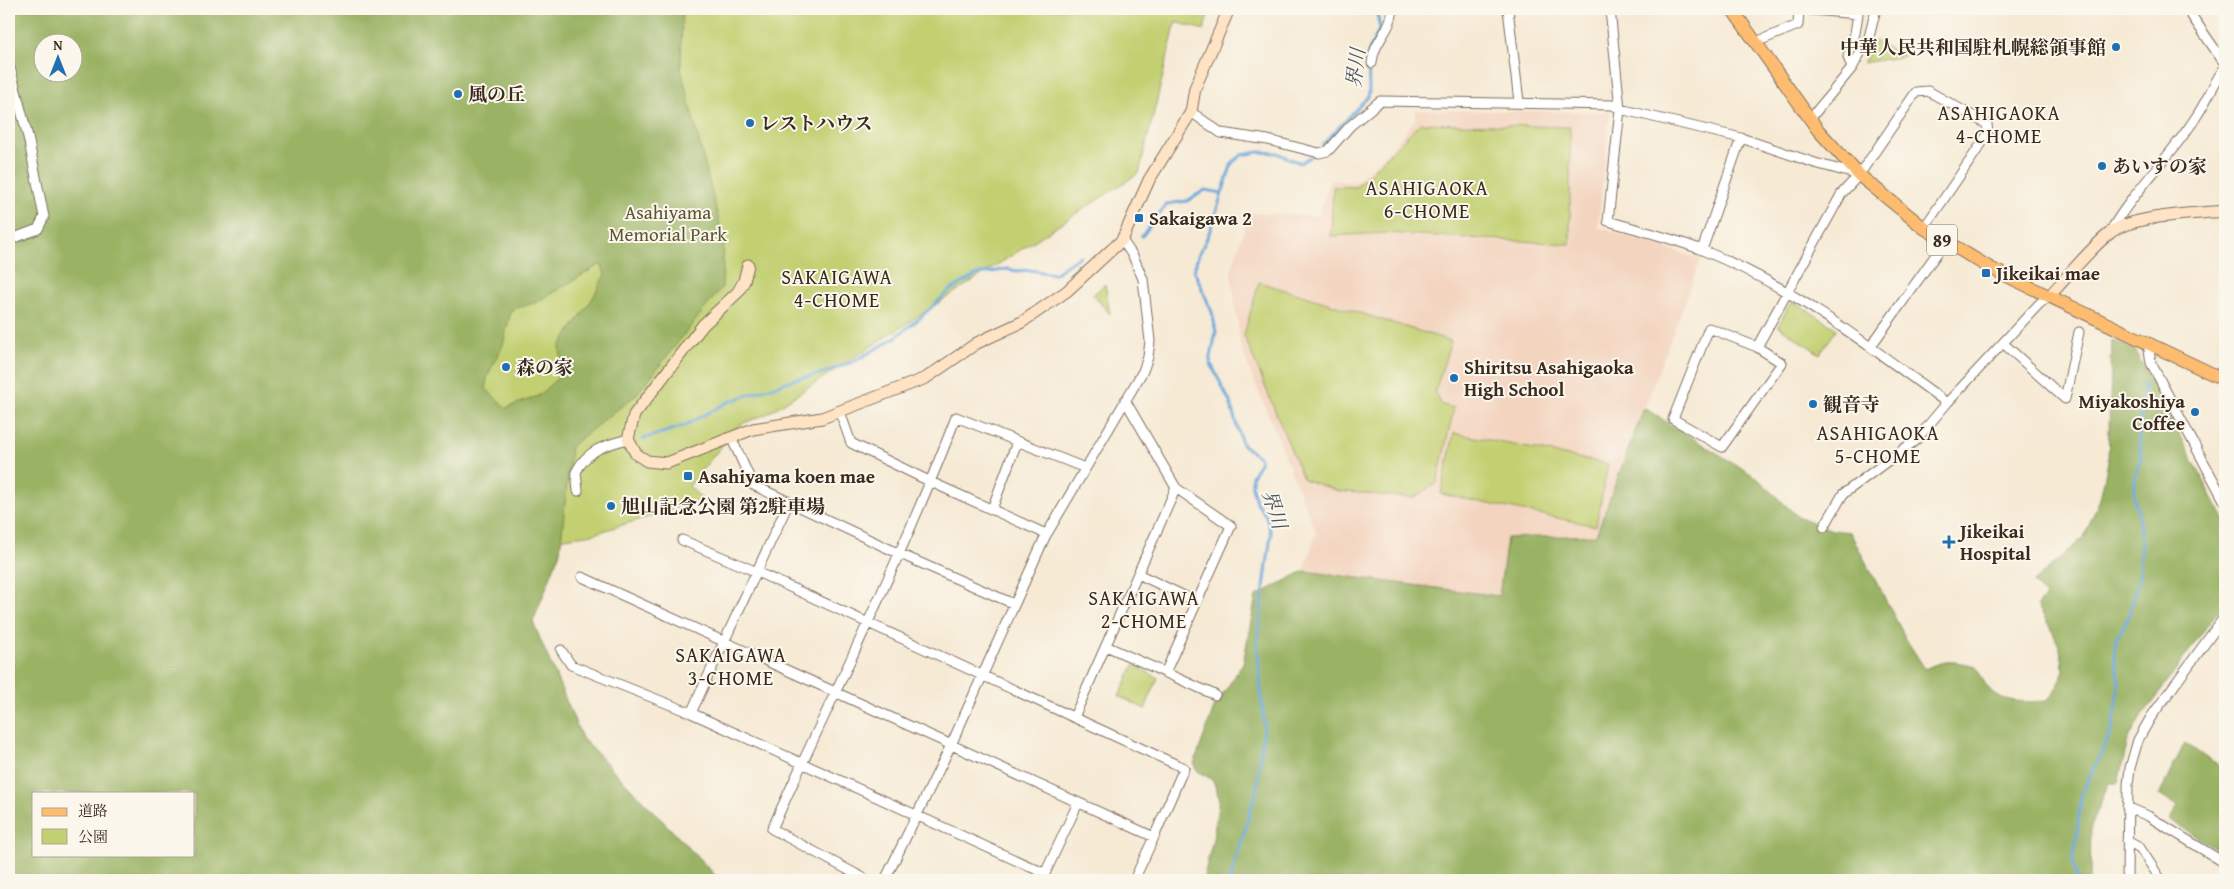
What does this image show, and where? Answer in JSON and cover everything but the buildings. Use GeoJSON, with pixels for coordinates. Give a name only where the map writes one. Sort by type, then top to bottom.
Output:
{"type":"FeatureCollection","features":[{"type":"Feature","properties":{"kind":"main road","name":"89"},"geometry":{"type":"LineString","coordinates":[[1732,9],[1810,119],[1859,175],[1924,228],[1990,268],[2225,380]]}},
{"type":"Feature","properties":{"kind":"street"},"geometry":{"type":"LineString","coordinates":[[748,264],[744,281],[738,292],[703,324],[634,415],[628,439],[636,454],[647,461],[667,463],[731,436],[753,429],[802,423],[840,412],[926,378],[977,344],[1022,322],[1067,291],[1122,240],[1150,180],[1191,112],[1195,88],[1229,9]]}},
{"type":"Feature","properties":{"kind":"street"},"geometry":{"type":"LineString","coordinates":[[1372,63],[1373,51],[1390,26],[1393,9]]}},
{"type":"Feature","properties":{"kind":"street"},"geometry":{"type":"LineString","coordinates":[[1508,9],[1519,102]]}},
{"type":"Feature","properties":{"kind":"street"},"geometry":{"type":"LineString","coordinates":[[1610,9],[1620,108],[1608,221],[1702,250],[1789,293],[1871,346],[1947,403]]}},
{"type":"Feature","properties":{"kind":"street"},"geometry":{"type":"LineString","coordinates":[[1756,42],[1798,25],[1799,9],[1858,14],[1856,33],[1848,57],[1852,68]]}},
{"type":"Feature","properties":{"kind":"street"},"geometry":{"type":"LineString","coordinates":[[1810,119],[1852,68],[1869,37],[1876,9]]}},
{"type":"Feature","properties":{"kind":"street"},"geometry":{"type":"LineString","coordinates":[[1824,527],[1843,494],[1916,440],[1947,403],[2004,344],[2038,304],[2049,296],[2110,232],[2124,208],[2165,160],[2196,117],[2225,65],[2187,9]]}},
{"type":"Feature","properties":{"kind":"street"},"geometry":{"type":"LineString","coordinates":[[9,64],[28,138],[44,217],[38,229],[9,240]]}},
{"type":"Feature","properties":{"kind":"street"},"geometry":{"type":"LineString","coordinates":[[1757,347],[1789,293],[1842,193],[1859,175],[1916,92],[1928,91],[1987,124],[1988,134],[1924,228]]}},
{"type":"Feature","properties":{"kind":"street"},"geometry":{"type":"LineString","coordinates":[[1191,112],[1221,133],[1268,140],[1319,153],[1328,151],[1350,126],[1380,102],[1519,102],[1613,105],[1741,138],[1815,163],[1859,175]]}},
{"type":"Feature","properties":{"kind":"street"},"geometry":{"type":"LineString","coordinates":[[1702,250],[1741,138]]}},
{"type":"Feature","properties":{"kind":"street"},"geometry":{"type":"LineString","coordinates":[[2110,232],[2124,225],[2143,220],[2225,211]]}},
{"type":"Feature","properties":{"kind":"street"},"geometry":{"type":"LineString","coordinates":[[885,880],[915,815],[951,745],[1046,534],[1146,364],[1150,340],[1143,279],[1133,256],[1122,240]]}},
{"type":"Feature","properties":{"kind":"street"},"geometry":{"type":"LineString","coordinates":[[1871,346],[1946,242]]}},
{"type":"Feature","properties":{"kind":"street"},"geometry":{"type":"LineString","coordinates":[[1709,328],[1757,347],[1782,364],[1722,447],[1673,420],[1709,328]]}},
{"type":"Feature","properties":{"kind":"street"},"geometry":{"type":"LineString","coordinates":[[2004,344],[2065,399],[2079,332]]}},
{"type":"Feature","properties":{"kind":"street"},"geometry":{"type":"LineString","coordinates":[[2148,343],[2151,363],[2225,502]]}},
{"type":"Feature","properties":{"kind":"street"},"geometry":{"type":"LineString","coordinates":[[1125,400],[1176,488],[1231,526],[1165,673]]}},
{"type":"Feature","properties":{"kind":"street"},"geometry":{"type":"LineString","coordinates":[[840,412],[851,443],[931,482],[1046,534]]}},
{"type":"Feature","properties":{"kind":"street"},"geometry":{"type":"LineString","coordinates":[[867,880],[772,829],[900,554],[956,417],[1085,468]]}},
{"type":"Feature","properties":{"kind":"street"},"geometry":{"type":"LineString","coordinates":[[731,436],[753,485],[900,554],[1014,604]]}},
{"type":"Feature","properties":{"kind":"street"},"geometry":{"type":"LineString","coordinates":[[578,490],[576,472],[584,459],[597,448],[628,439]]}},
{"type":"Feature","properties":{"kind":"street"},"geometry":{"type":"LineString","coordinates":[[992,509],[1017,442]]}},
{"type":"Feature","properties":{"kind":"street"},"geometry":{"type":"LineString","coordinates":[[1074,717],[1176,488]]}},
{"type":"Feature","properties":{"kind":"street"},"geometry":{"type":"LineString","coordinates":[[691,713],[789,502]]}},
{"type":"Feature","properties":{"kind":"street"},"geometry":{"type":"LineString","coordinates":[[682,540],[757,572],[1184,768],[1134,880]]}},
{"type":"Feature","properties":{"kind":"street"},"geometry":{"type":"LineString","coordinates":[[1138,574],[1197,602]]}},
{"type":"Feature","properties":{"kind":"street"},"geometry":{"type":"LineString","coordinates":[[582,577],[1154,837]]}},
{"type":"Feature","properties":{"kind":"street"},"geometry":{"type":"LineString","coordinates":[[2126,880],[2127,807],[2130,768],[2138,740],[2143,729],[2225,616]]}},
{"type":"Feature","properties":{"kind":"street"},"geometry":{"type":"LineString","coordinates":[[1106,646],[1215,696]]}},
{"type":"Feature","properties":{"kind":"street"},"geometry":{"type":"LineString","coordinates":[[561,650],[571,665],[691,713],[915,815],[1043,877],[1078,802]]}},
{"type":"Feature","properties":{"kind":"street"},"geometry":{"type":"LineString","coordinates":[[2127,807],[2148,816],[2225,863]]}},
{"type":"Feature","properties":{"kind":"street"},"geometry":{"type":"LineString","coordinates":[[2127,841],[2140,848],[2161,880]]}},
{"type":"Feature","properties":{"kind":"shaded area","name":"Shiritsu Asahigaoka High School"},"geometry":{"type":"Polygon","coordinates":[[[1415,110],[1610,112],[1598,227],[1701,259],[1596,535],[1507,538],[1499,596],[1304,571],[1316,532],[1241,348],[1231,272],[1249,213],[1319,216],[1330,180],[1356,183],[1388,152],[1415,120],[1415,110]]]}},
{"type":"Feature","properties":{"kind":"green space"},"geometry":{"type":"Polygon","coordinates":[[[9,9],[682,9],[681,69],[724,241],[722,287],[636,395],[571,446],[560,552],[533,622],[582,738],[720,880],[9,880],[9,9]],[[601,264],[537,302],[511,310],[503,345],[487,377],[486,389],[506,408],[538,396],[562,374],[560,346],[593,298],[605,274],[601,264]]]}},
{"type":"Feature","properties":{"kind":"green space","name":"Asahiyama Memorial Park"},"geometry":{"type":"Polygon","coordinates":[[[404,9],[1209,9],[1204,30],[1176,22],[1139,173],[767,414],[739,425],[689,486],[703,500],[593,534],[543,541],[344,580],[404,9]]]}},
{"type":"Feature","properties":{"kind":"green space"},"geometry":{"type":"Polygon","coordinates":[[[1875,41],[1905,56],[1863,63],[1875,41]]]}},
{"type":"Feature","properties":{"kind":"green space"},"geometry":{"type":"Polygon","coordinates":[[[1420,123],[1570,127],[1570,244],[1386,233],[1331,236],[1333,187],[1356,187],[1420,123]]]}},
{"type":"Feature","properties":{"kind":"green space"},"geometry":{"type":"Polygon","coordinates":[[[1259,282],[1451,341],[1435,392],[1442,405],[1454,408],[1437,483],[1413,498],[1338,491],[1303,479],[1244,335],[1259,282]]]}},
{"type":"Feature","properties":{"kind":"green space"},"geometry":{"type":"Polygon","coordinates":[[[1105,284],[1110,314],[1093,295],[1105,284]]]}},
{"type":"Feature","properties":{"kind":"green space"},"geometry":{"type":"Polygon","coordinates":[[[1795,302],[1837,329],[1820,354],[1778,326],[1789,305],[1795,302]]]}},
{"type":"Feature","properties":{"kind":"green space"},"geometry":{"type":"Polygon","coordinates":[[[2112,340],[2135,351],[2225,521],[2225,601],[2138,722],[2128,740],[2118,783],[2109,783],[2091,826],[2090,880],[1200,880],[1204,877],[1213,839],[1219,798],[1213,780],[1196,770],[1194,764],[1214,708],[1243,663],[1256,596],[1304,571],[1499,596],[1507,538],[1596,535],[1644,408],[1756,477],[1797,516],[1832,530],[1850,532],[1906,639],[1925,669],[1944,662],[1976,666],[1982,679],[1995,695],[2016,701],[2046,701],[2056,689],[2063,665],[2057,641],[2037,605],[2046,597],[2033,582],[2084,537],[2100,499],[2108,462],[2112,340]]]}},
{"type":"Feature","properties":{"kind":"green space"},"geometry":{"type":"Polygon","coordinates":[[[1454,433],[1608,464],[1596,526],[1441,494],[1454,433]]]}},
{"type":"Feature","properties":{"kind":"green space"},"geometry":{"type":"Polygon","coordinates":[[[1134,665],[1158,678],[1145,709],[1119,696],[1134,665]]]}},
{"type":"Feature","properties":{"kind":"green space"},"geometry":{"type":"Polygon","coordinates":[[[2185,743],[2212,762],[2225,768],[2225,854],[2170,820],[2177,806],[2159,795],[2185,743]]]}},
{"type":"Feature","properties":{"kind":"waterway","name":"界川"},"geometry":{"type":"LineString","coordinates":[[1322,145],[1368,97],[1368,53],[1380,28],[1376,9]]}},
{"type":"Feature","properties":{"kind":"waterway","name":"界川"},"geometry":{"type":"LineString","coordinates":[[1230,880],[1257,788],[1264,726],[1257,642],[1271,534],[1266,516],[1256,502],[1252,487],[1252,476],[1260,463],[1260,458],[1242,444],[1230,402],[1210,362],[1216,332],[1212,312],[1194,270],[1198,256],[1208,236],[1232,163],[1242,155],[1259,152],[1277,153],[1300,163],[1310,157]]}},
{"type":"Feature","properties":{"kind":"waterway"},"geometry":{"type":"LineString","coordinates":[[1142,236],[1167,204],[1187,201],[1205,190],[1222,193]]}},
{"type":"Feature","properties":{"kind":"waterway"},"geometry":{"type":"LineString","coordinates":[[643,439],[684,426],[728,402],[853,362],[893,339],[920,318],[949,291],[976,275],[1007,269],[1054,274],[1080,256]]}},
{"type":"Feature","properties":{"kind":"waterway"},"geometry":{"type":"LineString","coordinates":[[2077,880],[2073,861],[2082,793],[2112,730],[2119,683],[2114,653],[2117,638],[2130,614],[2140,573],[2141,542],[2138,512],[2134,499],[2136,473],[2141,458],[2139,438],[2144,383]]}},
{"type":"Feature","properties":{"kind":"place","name":"中華人民共和国駐札幌総領事館"},"geometry":{"type":"Point","coordinates":[2116,47]}},
{"type":"Feature","properties":{"kind":"place","name":"風の丘"},"geometry":{"type":"Point","coordinates":[458,94]}},
{"type":"Feature","properties":{"kind":"place","name":"レストハウス"},"geometry":{"type":"Point","coordinates":[750,123]}},
{"type":"Feature","properties":{"kind":"place","name":"あいすの家"},"geometry":{"type":"Point","coordinates":[2102,166]}},
{"type":"Feature","properties":{"kind":"place","name":"Sakaigawa 2"},"geometry":{"type":"Point","coordinates":[1139,218]}},
{"type":"Feature","properties":{"kind":"place","name":"Jikeikai mae"},"geometry":{"type":"Point","coordinates":[1986,273]}},
{"type":"Feature","properties":{"kind":"place","name":"森の家"},"geometry":{"type":"Point","coordinates":[506,367]}},
{"type":"Feature","properties":{"kind":"place","name":"Shiritsu Asahigaoka High School"},"geometry":{"type":"Point","coordinates":[1454,378]}},
{"type":"Feature","properties":{"kind":"place","name":"観音寺"},"geometry":{"type":"Point","coordinates":[1813,404]}},
{"type":"Feature","properties":{"kind":"place","name":"Miyakoshiya Coffee"},"geometry":{"type":"Point","coordinates":[2195,412]}},
{"type":"Feature","properties":{"kind":"place","name":"Asahiyama koen mae"},"geometry":{"type":"Point","coordinates":[688,476]}},
{"type":"Feature","properties":{"kind":"place","name":"旭山記念公園 第2駐車場"},"geometry":{"type":"Point","coordinates":[611,506]}},
{"type":"Feature","properties":{"kind":"place","name":"Jikeikai Hospital"},"geometry":{"type":"Point","coordinates":[1949,542]}},
{"type":"Feature","properties":{"kind":"district","name":"ASAHIGAOKA 4-CHOME"},"geometry":{"type":"Point","coordinates":[1999,124]}},
{"type":"Feature","properties":{"kind":"district","name":"ASAHIGAOKA 6-CHOME"},"geometry":{"type":"Point","coordinates":[1427,198]}},
{"type":"Feature","properties":{"kind":"district","name":"SAKAIGAWA 4-CHOME"},"geometry":{"type":"Point","coordinates":[837,288]}},
{"type":"Feature","properties":{"kind":"district","name":"ASAHIGAOKA 5-CHOME"},"geometry":{"type":"Point","coordinates":[1878,444]}},
{"type":"Feature","properties":{"kind":"district","name":"SAKAIGAWA 2-CHOME"},"geometry":{"type":"Point","coordinates":[1144,608]}},
{"type":"Feature","properties":{"kind":"district","name":"SAKAIGAWA 3-CHOME"},"geometry":{"type":"Point","coordinates":[731,666]}}]}
